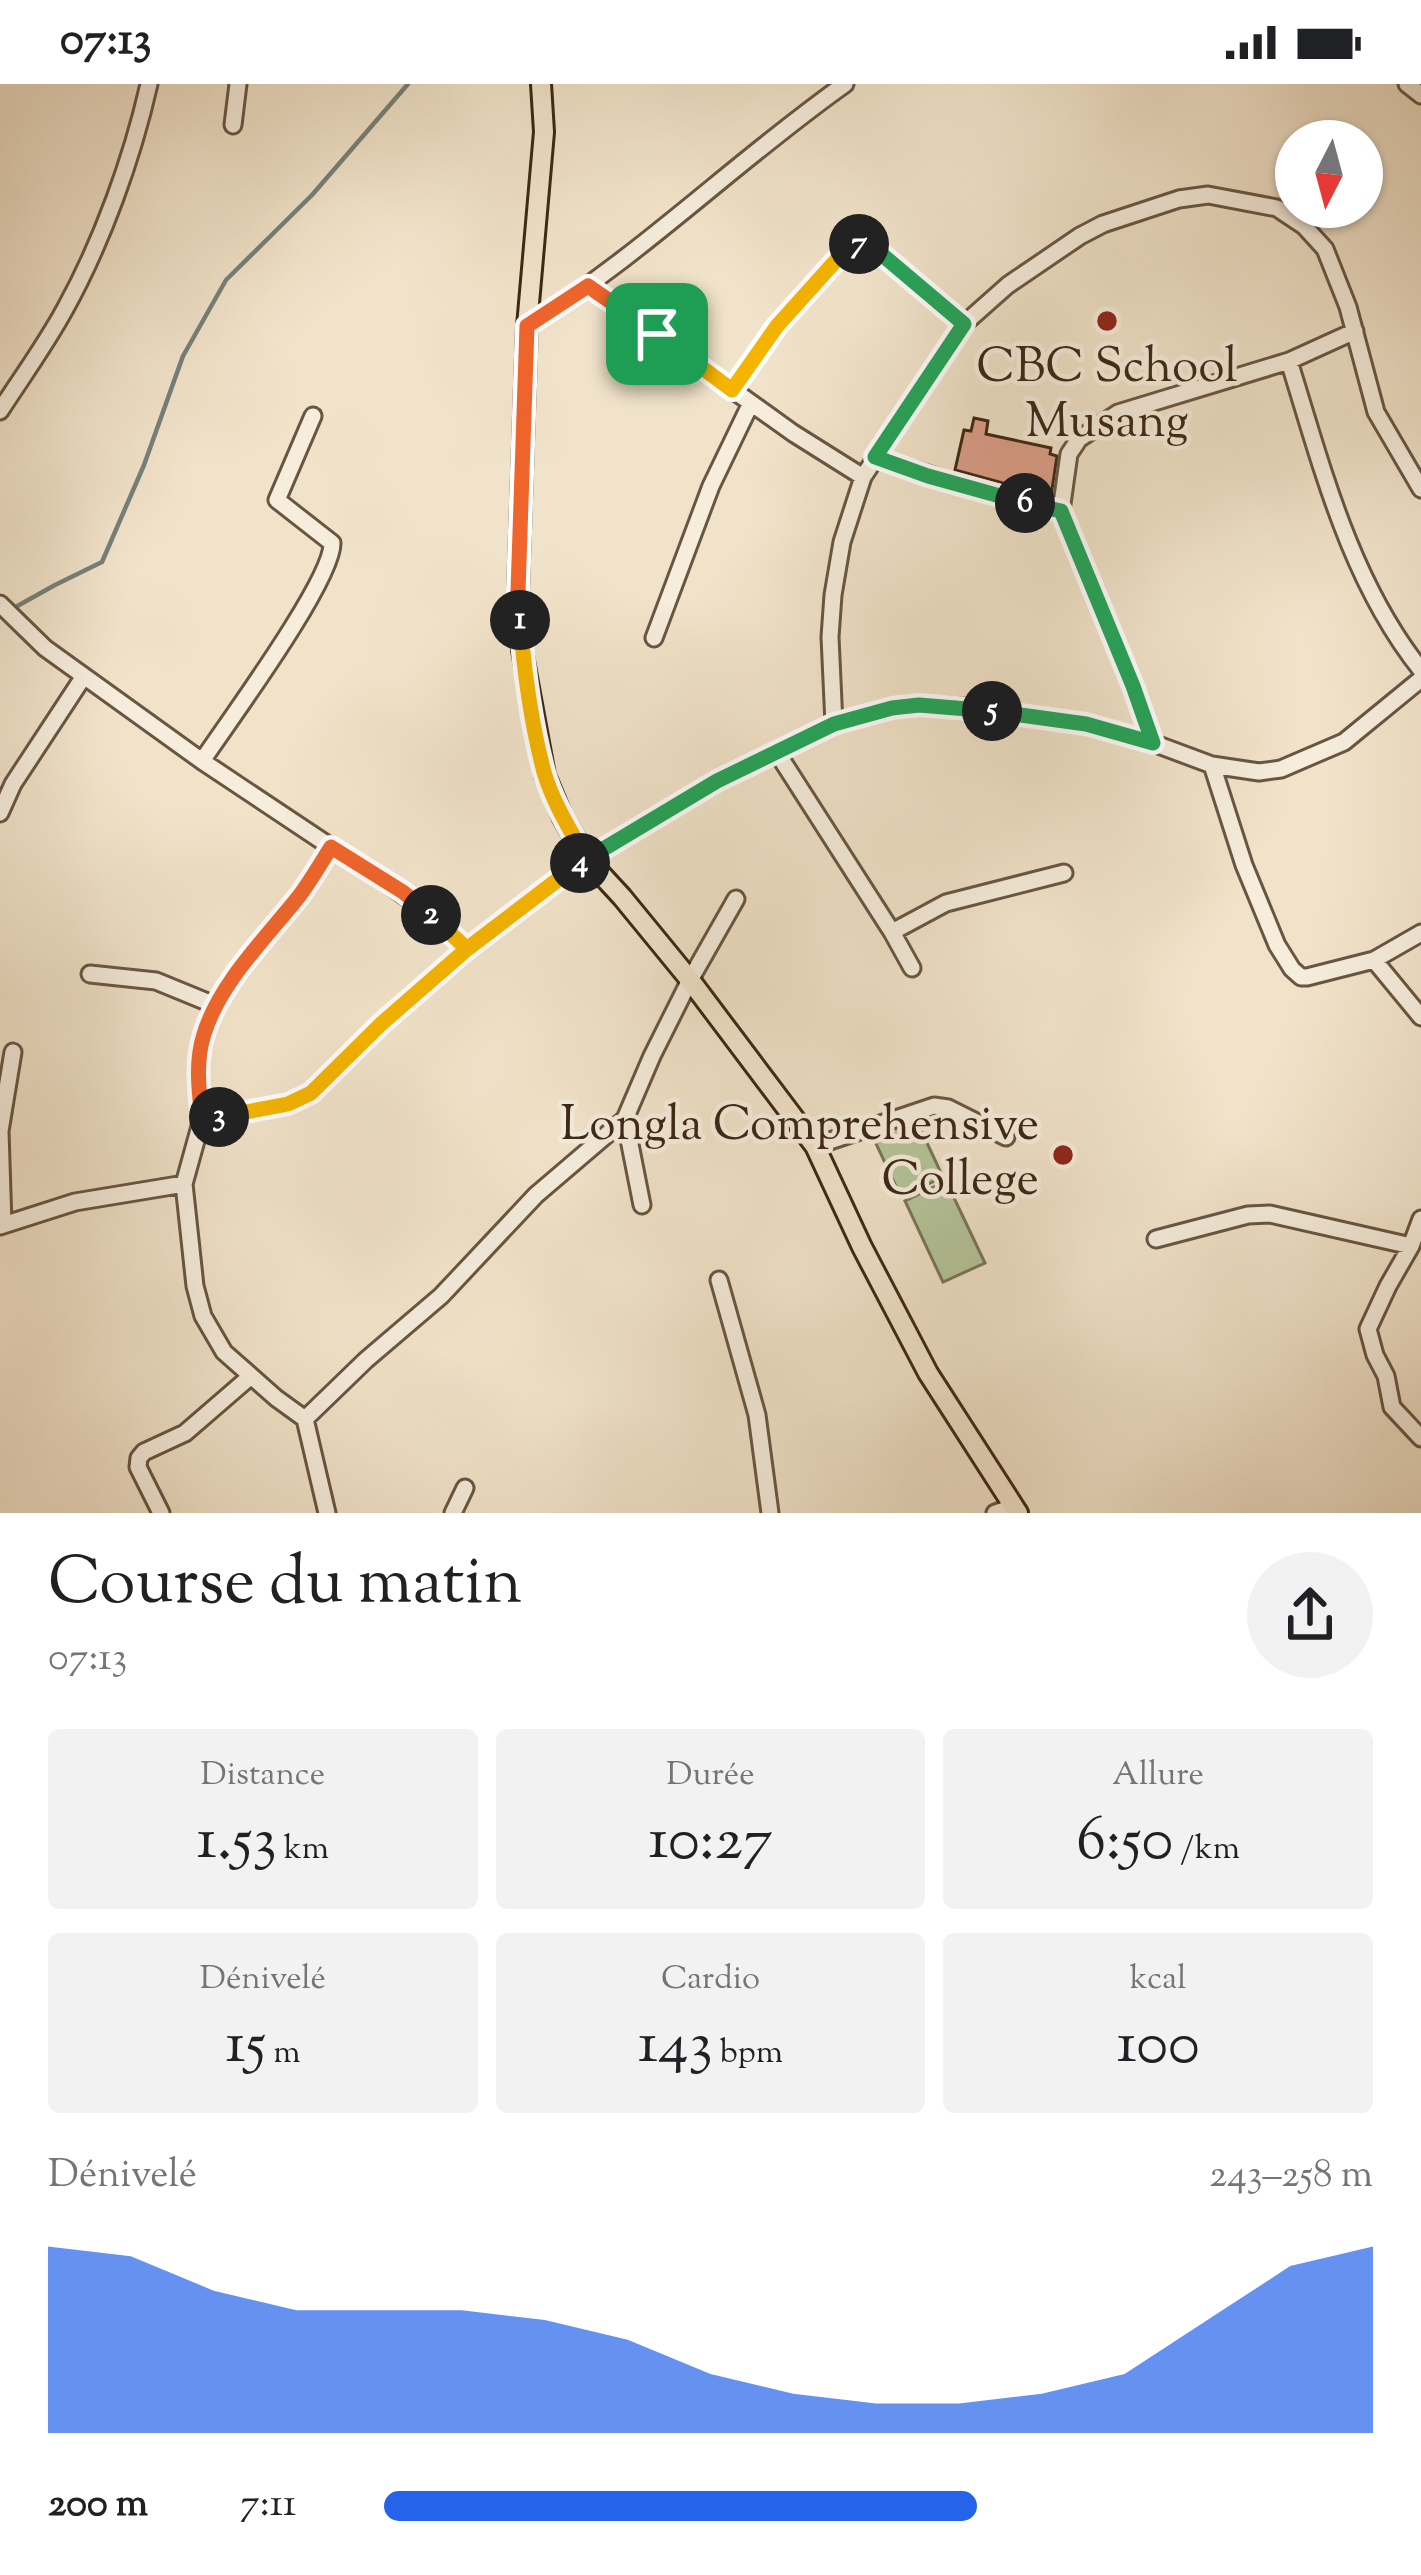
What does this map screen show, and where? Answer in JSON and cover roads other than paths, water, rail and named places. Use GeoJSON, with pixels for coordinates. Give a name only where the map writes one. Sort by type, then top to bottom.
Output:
{"type":"FeatureCollection","features":[{"type":"Feature","properties":{"kind":"main road"},"geometry":{"type":"LineString","coordinates":[[542,84],[544,132],[527,326],[518,591],[522,650],[545,775],[586,858],[690,980],[815,1146],[928,1372],[1008,1511]]}},
{"type":"Feature","properties":{"kind":"street"},"geometry":{"type":"LineString","coordinates":[[0,411],[74,290],[107,216],[149,84]]}},
{"type":"Feature","properties":{"kind":"street"},"geometry":{"type":"LineString","coordinates":[[233,125],[238,84]]}},
{"type":"Feature","properties":{"kind":"street"},"geometry":{"type":"LineString","coordinates":[[527,326],[588,286],[845,84]]}},
{"type":"Feature","properties":{"kind":"street"},"geometry":{"type":"LineString","coordinates":[[1407,84],[1421,95]]}},
{"type":"Feature","properties":{"kind":"street"},"geometry":{"type":"LineString","coordinates":[[834,724],[833,595],[842,542],[863,477],[964,324],[1007,285],[1103,224],[1208,195],[1277,208],[1304,226],[1325,249],[1348,308],[1376,412],[1421,489]]}},
{"type":"Feature","properties":{"kind":"street"},"geometry":{"type":"LineString","coordinates":[[732,390],[777,326],[849,246],[856,244],[873,247],[964,324]]}},
{"type":"Feature","properties":{"kind":"street"},"geometry":{"type":"LineString","coordinates":[[588,286],[751,404],[863,477]]}},
{"type":"Feature","properties":{"kind":"street"},"geometry":{"type":"LineString","coordinates":[[1153,743],[1061,511],[1069,454],[1079,439],[1118,413],[1289,361],[1354,332]]}},
{"type":"Feature","properties":{"kind":"street"},"geometry":{"type":"LineString","coordinates":[[1289,361],[1350,547],[1403,648],[1421,670]]}},
{"type":"Feature","properties":{"kind":"street"},"geometry":{"type":"LineString","coordinates":[[654,638],[711,486],[751,404]]}},
{"type":"Feature","properties":{"kind":"street"},"geometry":{"type":"LineString","coordinates":[[202,761],[305,606],[332,554],[332,543],[277,500],[314,416]]}},
{"type":"Feature","properties":{"kind":"street"},"geometry":{"type":"LineString","coordinates":[[875,457],[1061,511]]}},
{"type":"Feature","properties":{"kind":"street"},"geometry":{"type":"LineString","coordinates":[[0,604],[45,648],[202,761],[403,892],[467,949]]}},
{"type":"Feature","properties":{"kind":"street"},"geometry":{"type":"LineString","coordinates":[[0,813],[13,784],[84,676]]}},
{"type":"Feature","properties":{"kind":"street"},"geometry":{"type":"LineString","coordinates":[[202,1119],[288,1104],[311,1093],[467,949],[586,858],[717,781],[834,724],[892,708],[964,706],[1086,724],[1212,765],[1259,772],[1281,769],[1344,742],[1418,688]]}},
{"type":"Feature","properties":{"kind":"street"},"geometry":{"type":"LineString","coordinates":[[776,751],[912,968]]}},
{"type":"Feature","properties":{"kind":"street"},"geometry":{"type":"LineString","coordinates":[[1212,765],[1276,945],[1301,977],[1374,960],[1421,933]]}},
{"type":"Feature","properties":{"kind":"street"},"geometry":{"type":"LineString","coordinates":[[327,1513],[305,1419],[224,1352],[203,1316],[195,1286],[184,1184],[202,1119],[198,1062],[204,1033],[254,949],[301,894],[331,847]]}},
{"type":"Feature","properties":{"kind":"street"},"geometry":{"type":"LineString","coordinates":[[892,932],[946,903],[1064,873]]}},
{"type":"Feature","properties":{"kind":"street"},"geometry":{"type":"LineString","coordinates":[[305,1419],[441,1296],[536,1195],[626,1119],[690,980],[736,899]]}},
{"type":"Feature","properties":{"kind":"street"},"geometry":{"type":"LineString","coordinates":[[1374,960],[1421,1017]]}},
{"type":"Feature","properties":{"kind":"street"},"geometry":{"type":"LineString","coordinates":[[90,974],[156,981],[217,1006]]}},
{"type":"Feature","properties":{"kind":"street"},"geometry":{"type":"LineString","coordinates":[[13,1052],[0,1130],[2,1225],[75,1202],[184,1184]]}},
{"type":"Feature","properties":{"kind":"street"},"geometry":{"type":"LineString","coordinates":[[815,1146],[934,1106],[1006,1136]]}},
{"type":"Feature","properties":{"kind":"street"},"geometry":{"type":"LineString","coordinates":[[626,1119],[642,1205]]}},
{"type":"Feature","properties":{"kind":"street"},"geometry":{"type":"LineString","coordinates":[[1156,1240],[1248,1215],[1270,1214],[1412,1246]]}},
{"type":"Feature","properties":{"kind":"street"},"geometry":{"type":"LineString","coordinates":[[1421,1220],[1368,1329],[1392,1407],[1421,1438]]}},
{"type":"Feature","properties":{"kind":"street"},"geometry":{"type":"LineString","coordinates":[[719,1280],[757,1415],[770,1513]]}},
{"type":"Feature","properties":{"kind":"street"},"geometry":{"type":"LineString","coordinates":[[159,1512],[138,1467],[139,1458],[185,1433],[251,1376]]}},
{"type":"Feature","properties":{"kind":"street"},"geometry":{"type":"LineString","coordinates":[[453,1513],[465,1488]]}},
{"type":"Feature","properties":{"kind":"waterway"},"geometry":{"type":"LineString","coordinates":[[12,609],[102,562],[183,356],[226,280],[312,195],[408,84]]}},
{"type":"Feature","properties":{"kind":"place","name":"CBC School Musang"},"geometry":{"type":"Point","coordinates":[1107,321]}},
{"type":"Feature","properties":{"kind":"place","name":"Longla Comprehensive College"},"geometry":{"type":"Point","coordinates":[1063,1155]}}]}
